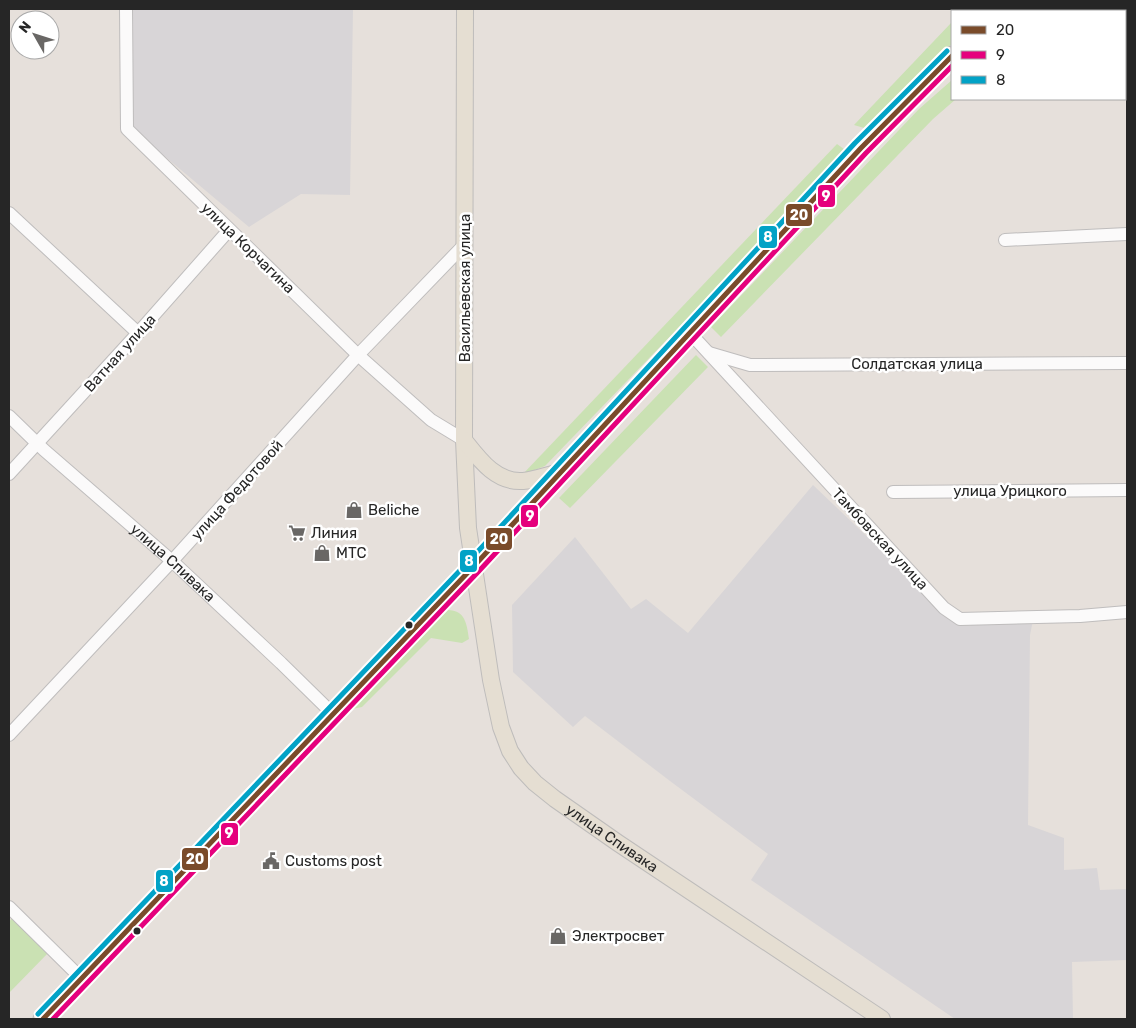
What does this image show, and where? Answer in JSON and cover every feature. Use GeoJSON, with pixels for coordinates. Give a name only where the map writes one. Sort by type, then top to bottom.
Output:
{"type":"FeatureCollection","features":[{"type":"Feature","properties":{"kind":"highway"},"geometry":{"type":"LineString","coordinates":[[43,1019],[474,566],[862,148],[951,57]]}},
{"type":"Feature","properties":{"kind":"main road","name":"Васильевская улица"},"geometry":{"type":"LineString","coordinates":[[466,9],[464,440],[468,528],[474,566]]}},
{"type":"Feature","properties":{"kind":"main road"},"geometry":{"type":"LineString","coordinates":[[464,440],[482,463],[502,477],[523,481],[562,472]]}},
{"type":"Feature","properties":{"kind":"main road","name":"улица Спивака"},"geometry":{"type":"LineString","coordinates":[[474,566],[487,658],[501,727],[510,751],[521,768],[555,800],[882,1019]]}},
{"type":"Feature","properties":{"kind":"street","name":"улица Корчагина"},"geometry":{"type":"LineString","coordinates":[[126,9],[127,129],[358,355],[431,420],[464,440]]}},
{"type":"Feature","properties":{"kind":"street"},"geometry":{"type":"LineString","coordinates":[[1126,9],[1127,16]]}},
{"type":"Feature","properties":{"kind":"street"},"geometry":{"type":"LineString","coordinates":[[9,213],[138,333]]}},
{"type":"Feature","properties":{"kind":"street","name":"Ватная улица"},"geometry":{"type":"LineString","coordinates":[[9,474],[229,230]]}},
{"type":"Feature","properties":{"kind":"street"},"geometry":{"type":"LineString","coordinates":[[1005,240],[1127,234]]}},
{"type":"Feature","properties":{"kind":"street","name":"улица Федотовой"},"geometry":{"type":"LineString","coordinates":[[9,735],[172,562],[358,355],[465,244]]}},
{"type":"Feature","properties":{"kind":"street","name":"Тамбовская улица"},"geometry":{"type":"LineString","coordinates":[[690,333],[944,608],[960,619],[1080,616],[1127,612]]}},
{"type":"Feature","properties":{"kind":"street","name":"Солдатская улица"},"geometry":{"type":"LineString","coordinates":[[709,352],[750,365],[1127,363]]}},
{"type":"Feature","properties":{"kind":"street","name":"улица Спивака"},"geometry":{"type":"LineString","coordinates":[[9,416],[44,450],[172,562],[281,662],[333,714]]}},
{"type":"Feature","properties":{"kind":"street","name":"улица Урицкого"},"geometry":{"type":"LineString","coordinates":[[893,492],[1127,490]]}},
{"type":"Feature","properties":{"kind":"street"},"geometry":{"type":"LineString","coordinates":[[9,907],[82,979]]}},
{"type":"Feature","properties":{"kind":"shaded area"},"geometry":{"type":"Polygon","coordinates":[[[129,9],[353,9],[350,195],[301,194],[249,227],[131,128],[129,9]]]}},
{"type":"Feature","properties":{"kind":"shaded area"},"geometry":{"type":"Polygon","coordinates":[[[813,485],[961,626],[1033,620],[1030,635],[1028,825],[1064,838],[1064,870],[1097,868],[1100,890],[1127,889],[1127,960],[1072,962],[1073,1019],[955,1019],[751,880],[768,854],[585,716],[573,727],[513,672],[512,605],[575,537],[631,609],[646,599],[688,633],[813,485]]]}},
{"type":"Feature","properties":{"kind":"green space"},"geometry":{"type":"Polygon","coordinates":[[[951,23],[951,45],[864,128],[854,125],[951,23]]]}},
{"type":"Feature","properties":{"kind":"green space"},"geometry":{"type":"Polygon","coordinates":[[[951,81],[951,100],[955,100],[933,119],[721,337],[711,327],[919,109],[951,81]]]}},
{"type":"Feature","properties":{"kind":"green space"},"geometry":{"type":"Polygon","coordinates":[[[837,144],[848,152],[545,466],[522,475],[837,144]]]}},
{"type":"Feature","properties":{"kind":"green space"},"geometry":{"type":"Polygon","coordinates":[[[696,355],[708,367],[570,508],[559,498],[696,355]]]}},
{"type":"Feature","properties":{"kind":"green space"},"geometry":{"type":"Polygon","coordinates":[[[446,610],[457,612],[464,618],[469,639],[462,643],[431,638],[362,707],[352,709],[446,610]]]}},
{"type":"Feature","properties":{"kind":"green space"},"geometry":{"type":"Polygon","coordinates":[[[12,918],[49,952],[9,993],[9,922],[12,918]]]}},
{"type":"Feature","properties":{"kind":"transit line","name":"8"},"geometry":{"type":"LineString","coordinates":[[38,1014],[469,561],[855,143],[947,51]]}},
{"type":"Feature","properties":{"kind":"transit line","name":"20"},"geometry":{"type":"LineString","coordinates":[[43,1019],[474,566],[861,148],[951,57]]}},
{"type":"Feature","properties":{"kind":"transit line","name":"9"},"geometry":{"type":"LineString","coordinates":[[53,1019],[479,571],[866,153],[951,67]]}},
{"type":"Feature","properties":{"kind":"place","name":"Beliche"},"geometry":{"type":"Point","coordinates":[354,510]}},
{"type":"Feature","properties":{"kind":"place","name":"Линия"},"geometry":{"type":"Point","coordinates":[297,533]}},
{"type":"Feature","properties":{"kind":"place","name":"МТС"},"geometry":{"type":"Point","coordinates":[322,553]}},
{"type":"Feature","properties":{"kind":"place","name":"Customs post"},"geometry":{"type":"Point","coordinates":[271,861]}},
{"type":"Feature","properties":{"kind":"place","name":"Электросвет"},"geometry":{"type":"Point","coordinates":[558,936]}}]}
